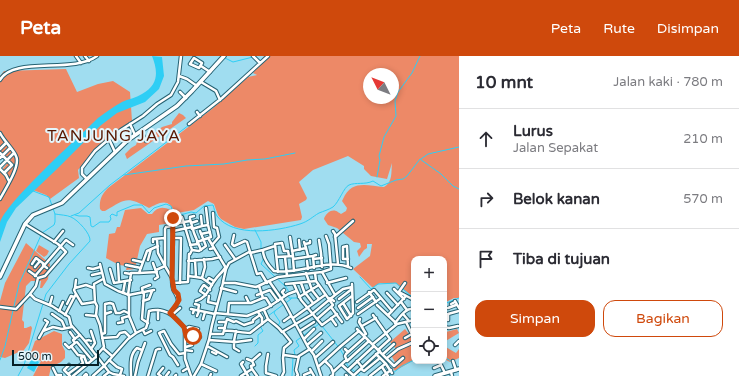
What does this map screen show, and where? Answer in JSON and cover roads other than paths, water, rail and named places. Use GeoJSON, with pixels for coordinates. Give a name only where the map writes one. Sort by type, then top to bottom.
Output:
{"type":"FeatureCollection","features":[{"type":"Feature","properties":{"kind":"main road"},"geometry":{"type":"LineString","coordinates":[[0,277],[25,224],[32,216],[62,203],[135,135],[186,98],[224,56]]}},
{"type":"Feature","properties":{"kind":"main road"},"geometry":{"type":"LineString","coordinates":[[435,376],[445,373],[451,374],[458,370]]}},
{"type":"Feature","properties":{"kind":"street"},"geometry":{"type":"LineString","coordinates":[[76,56],[81,63]]}},
{"type":"Feature","properties":{"kind":"street"},"geometry":{"type":"LineString","coordinates":[[85,56],[89,61]]}},
{"type":"Feature","properties":{"kind":"street"},"geometry":{"type":"LineString","coordinates":[[0,80],[6,73],[21,67],[70,65],[89,61],[96,56]]}},
{"type":"Feature","properties":{"kind":"street"},"geometry":{"type":"LineString","coordinates":[[87,179],[82,172],[82,167],[95,151],[109,139],[171,95],[177,85],[181,56]]}},
{"type":"Feature","properties":{"kind":"street"},"geometry":{"type":"LineString","coordinates":[[253,56],[260,63]]}},
{"type":"Feature","properties":{"kind":"street"},"geometry":{"type":"LineString","coordinates":[[189,124],[220,100],[268,56]]}},
{"type":"Feature","properties":{"kind":"street"},"geometry":{"type":"LineString","coordinates":[[201,66],[202,62],[194,58],[190,64],[198,68],[201,66],[210,72]]}},
{"type":"Feature","properties":{"kind":"street"},"geometry":{"type":"LineString","coordinates":[[179,76],[187,79],[197,86]]}},
{"type":"Feature","properties":{"kind":"street"},"geometry":{"type":"LineString","coordinates":[[201,82],[216,91],[220,100]]}},
{"type":"Feature","properties":{"kind":"street"},"geometry":{"type":"LineString","coordinates":[[180,92],[186,98]]}},
{"type":"Feature","properties":{"kind":"street"},"geometry":{"type":"LineString","coordinates":[[197,112],[200,116]]}},
{"type":"Feature","properties":{"kind":"street"},"geometry":{"type":"LineString","coordinates":[[130,124],[135,135]]}},
{"type":"Feature","properties":{"kind":"street"},"geometry":{"type":"LineString","coordinates":[[141,131],[146,141]]}},
{"type":"Feature","properties":{"kind":"street"},"geometry":{"type":"LineString","coordinates":[[0,133],[17,159],[17,165],[0,199]]}},
{"type":"Feature","properties":{"kind":"street"},"geometry":{"type":"LineString","coordinates":[[109,139],[115,152]]}},
{"type":"Feature","properties":{"kind":"street"},"geometry":{"type":"LineString","coordinates":[[0,148],[6,143]]}},
{"type":"Feature","properties":{"kind":"street"},"geometry":{"type":"LineString","coordinates":[[0,158],[10,148]]}},
{"type":"Feature","properties":{"kind":"street"},"geometry":{"type":"LineString","coordinates":[[0,153],[12,164]]}},
{"type":"Feature","properties":{"kind":"street"},"geometry":{"type":"LineString","coordinates":[[10,179],[0,168],[14,153]]}},
{"type":"Feature","properties":{"kind":"street"},"geometry":{"type":"LineString","coordinates":[[4,173],[17,159]]}},
{"type":"Feature","properties":{"kind":"street"},"geometry":{"type":"LineString","coordinates":[[190,245],[212,237],[206,208]]}},
{"type":"Feature","properties":{"kind":"street"},"geometry":{"type":"LineString","coordinates":[[212,244],[219,237],[217,228],[214,227],[213,213]]}},
{"type":"Feature","properties":{"kind":"street"},"geometry":{"type":"LineString","coordinates":[[194,216],[190,217],[192,228],[201,250]]}},
{"type":"Feature","properties":{"kind":"street"},"geometry":{"type":"LineString","coordinates":[[201,216],[202,226]]}},
{"type":"Feature","properties":{"kind":"street"},"geometry":{"type":"LineString","coordinates":[[171,314],[178,301],[178,294],[174,290],[172,278],[173,218],[183,217],[192,250]]}},
{"type":"Feature","properties":{"kind":"street"},"geometry":{"type":"LineString","coordinates":[[165,266],[165,228],[197,221]]}},
{"type":"Feature","properties":{"kind":"street"},"geometry":{"type":"LineString","coordinates":[[334,237],[353,221]]}},
{"type":"Feature","properties":{"kind":"street"},"geometry":{"type":"LineString","coordinates":[[25,224],[60,246],[66,253],[45,276],[36,277],[29,271]]}},
{"type":"Feature","properties":{"kind":"street"},"geometry":{"type":"LineString","coordinates":[[173,231],[202,226],[209,227]]}},
{"type":"Feature","properties":{"kind":"street"},"geometry":{"type":"LineString","coordinates":[[54,242],[63,231]]}},
{"type":"Feature","properties":{"kind":"street"},"geometry":{"type":"LineString","coordinates":[[192,250],[201,250],[206,246],[200,232],[210,232]]}},
{"type":"Feature","properties":{"kind":"street"},"geometry":{"type":"LineString","coordinates":[[333,232],[335,233],[334,237],[338,264]]}},
{"type":"Feature","properties":{"kind":"street"},"geometry":{"type":"LineString","coordinates":[[187,235],[194,233]]}},
{"type":"Feature","properties":{"kind":"street"},"geometry":{"type":"LineString","coordinates":[[234,235],[233,246],[246,241],[257,274],[261,273],[282,299],[311,350],[321,376]]}},
{"type":"Feature","properties":{"kind":"street"},"geometry":{"type":"LineString","coordinates":[[223,283],[235,283],[255,287],[276,278],[330,270],[329,244],[326,236]]}},
{"type":"Feature","properties":{"kind":"street"},"geometry":{"type":"LineString","coordinates":[[290,237],[294,271]]}},
{"type":"Feature","properties":{"kind":"street"},"geometry":{"type":"LineString","coordinates":[[153,242],[153,240],[166,238]]}},
{"type":"Feature","properties":{"kind":"street"},"geometry":{"type":"LineString","coordinates":[[173,238],[181,238],[180,283]]}},
{"type":"Feature","properties":{"kind":"street"},"geometry":{"type":"LineString","coordinates":[[93,376],[130,337],[146,327],[148,323],[148,311],[164,310],[171,314],[185,329],[185,350],[188,368],[192,376],[201,364],[210,340],[226,268],[208,238]]}},
{"type":"Feature","properties":{"kind":"street"},"geometry":{"type":"LineString","coordinates":[[158,239],[158,253],[172,278]]}},
{"type":"Feature","properties":{"kind":"street"},"geometry":{"type":"LineString","coordinates":[[0,307],[13,310],[18,308],[36,286],[36,277],[44,264],[66,240],[73,245]]}},
{"type":"Feature","properties":{"kind":"street"},"geometry":{"type":"LineString","coordinates":[[299,240],[300,250]]}},
{"type":"Feature","properties":{"kind":"street"},"geometry":{"type":"LineString","coordinates":[[319,240],[322,267]]}},
{"type":"Feature","properties":{"kind":"street"},"geometry":{"type":"LineString","coordinates":[[308,256],[305,243],[310,243],[310,241]]}},
{"type":"Feature","properties":{"kind":"street"},"geometry":{"type":"LineString","coordinates":[[217,304],[208,302],[207,296],[214,281],[230,262],[250,253],[282,243],[284,250],[288,250],[292,257]]}},
{"type":"Feature","properties":{"kind":"street"},"geometry":{"type":"LineString","coordinates":[[225,245],[235,259]]}},
{"type":"Feature","properties":{"kind":"street"},"geometry":{"type":"LineString","coordinates":[[139,273],[147,251],[158,246]]}},
{"type":"Feature","properties":{"kind":"street"},"geometry":{"type":"LineString","coordinates":[[275,246],[278,272]]}},
{"type":"Feature","properties":{"kind":"street"},"geometry":{"type":"LineString","coordinates":[[262,250],[265,259],[272,270],[278,272],[338,264],[350,268],[347,246],[343,247],[343,259],[348,259]]}},
{"type":"Feature","properties":{"kind":"street"},"geometry":{"type":"LineString","coordinates":[[210,250],[214,248]]}},
{"type":"Feature","properties":{"kind":"street"},"geometry":{"type":"LineString","coordinates":[[292,251],[306,248]]}},
{"type":"Feature","properties":{"kind":"street"},"geometry":{"type":"LineString","coordinates":[[148,260],[151,249]]}},
{"type":"Feature","properties":{"kind":"street"},"geometry":{"type":"LineString","coordinates":[[173,283],[188,283],[188,261],[189,254],[192,250]]}},
{"type":"Feature","properties":{"kind":"street"},"geometry":{"type":"LineString","coordinates":[[277,257],[308,256],[322,258]]}},
{"type":"Feature","properties":{"kind":"street"},"geometry":{"type":"LineString","coordinates":[[188,261],[214,259],[220,257]]}},
{"type":"Feature","properties":{"kind":"street"},"geometry":{"type":"LineString","coordinates":[[285,257],[287,276]]}},
{"type":"Feature","properties":{"kind":"street"},"geometry":{"type":"LineString","coordinates":[[314,257],[314,268]]}},
{"type":"Feature","properties":{"kind":"street"},"geometry":{"type":"LineString","coordinates":[[32,264],[36,258],[47,268]]}},
{"type":"Feature","properties":{"kind":"street"},"geometry":{"type":"LineString","coordinates":[[133,260],[142,262]]}},
{"type":"Feature","properties":{"kind":"street"},"geometry":{"type":"LineString","coordinates":[[194,260],[196,276]]}},
{"type":"Feature","properties":{"kind":"street"},"geometry":{"type":"LineString","coordinates":[[202,278],[205,267],[204,260]]}},
{"type":"Feature","properties":{"kind":"street"},"geometry":{"type":"LineString","coordinates":[[35,267],[40,261]]}},
{"type":"Feature","properties":{"kind":"street"},"geometry":{"type":"LineString","coordinates":[[307,261],[306,274],[308,282],[319,299]]}},
{"type":"Feature","properties":{"kind":"street"},"geometry":{"type":"LineString","coordinates":[[153,263],[158,277],[155,279]]}},
{"type":"Feature","properties":{"kind":"street"},"geometry":{"type":"LineString","coordinates":[[118,264],[119,282]]}},
{"type":"Feature","properties":{"kind":"street"},"geometry":{"type":"LineString","coordinates":[[126,265],[140,268]]}},
{"type":"Feature","properties":{"kind":"street"},"geometry":{"type":"LineString","coordinates":[[88,268],[92,269],[100,266],[105,284],[123,293],[129,295],[153,291],[149,299],[143,301]]}},
{"type":"Feature","properties":{"kind":"street"},"geometry":{"type":"LineString","coordinates":[[125,273],[131,274],[156,271],[165,266]]}},
{"type":"Feature","properties":{"kind":"street"},"geometry":{"type":"LineString","coordinates":[[110,269],[113,283],[131,280]]}},
{"type":"Feature","properties":{"kind":"street"},"geometry":{"type":"LineString","coordinates":[[92,275],[101,272]]}},
{"type":"Feature","properties":{"kind":"street"},"geometry":{"type":"LineString","coordinates":[[322,272],[335,295]]}},
{"type":"Feature","properties":{"kind":"street"},"geometry":{"type":"LineString","coordinates":[[315,273],[316,281],[325,294],[334,301]]}},
{"type":"Feature","properties":{"kind":"street"},"geometry":{"type":"LineString","coordinates":[[131,274],[129,315],[136,333]]}},
{"type":"Feature","properties":{"kind":"street"},"geometry":{"type":"LineString","coordinates":[[188,276],[202,278],[212,286]]}},
{"type":"Feature","properties":{"kind":"street"},"geometry":{"type":"LineString","coordinates":[[207,282],[209,278],[214,281]]}},
{"type":"Feature","properties":{"kind":"street"},"geometry":{"type":"LineString","coordinates":[[327,283],[346,278]]}},
{"type":"Feature","properties":{"kind":"street"},"geometry":{"type":"LineString","coordinates":[[103,279],[94,284],[97,306],[96,316],[100,324],[104,349],[112,356]]}},
{"type":"Feature","properties":{"kind":"street"},"geometry":{"type":"LineString","coordinates":[[76,280],[75,293],[83,304],[96,302]]}},
{"type":"Feature","properties":{"kind":"street"},"geometry":{"type":"LineString","coordinates":[[286,284],[316,281]]}},
{"type":"Feature","properties":{"kind":"street"},"geometry":{"type":"LineString","coordinates":[[123,293],[125,282]]}},
{"type":"Feature","properties":{"kind":"street"},"geometry":{"type":"LineString","coordinates":[[301,283],[305,294],[313,303]]}},
{"type":"Feature","properties":{"kind":"street"},"geometry":{"type":"LineString","coordinates":[[398,293],[405,283]]}},
{"type":"Feature","properties":{"kind":"street"},"geometry":{"type":"LineString","coordinates":[[294,284],[296,291],[306,308],[323,325],[336,314]]}},
{"type":"Feature","properties":{"kind":"street"},"geometry":{"type":"LineString","coordinates":[[148,323],[142,319],[144,313],[144,293],[142,288],[150,285]]}},
{"type":"Feature","properties":{"kind":"street"},"geometry":{"type":"LineString","coordinates":[[207,296],[200,290],[202,286],[204,285],[210,290]]}},
{"type":"Feature","properties":{"kind":"street"},"geometry":{"type":"LineString","coordinates":[[299,297],[319,285]]}},
{"type":"Feature","properties":{"kind":"street"},"geometry":{"type":"LineString","coordinates":[[75,288],[88,286],[94,288]]}},
{"type":"Feature","properties":{"kind":"street"},"geometry":{"type":"LineString","coordinates":[[259,286],[264,298],[266,298],[271,306]]}},
{"type":"Feature","properties":{"kind":"street"},"geometry":{"type":"LineString","coordinates":[[283,332],[312,314],[343,288],[352,286]]}},
{"type":"Feature","properties":{"kind":"street"},"geometry":{"type":"LineString","coordinates":[[352,286],[353,313],[347,319],[339,306],[352,296]]}},
{"type":"Feature","properties":{"kind":"street"},"geometry":{"type":"LineString","coordinates":[[339,299],[352,286]]}},
{"type":"Feature","properties":{"kind":"street"},"geometry":{"type":"LineString","coordinates":[[221,288],[236,292]]}},
{"type":"Feature","properties":{"kind":"street"},"geometry":{"type":"LineString","coordinates":[[257,296],[270,290],[278,301]]}},
{"type":"Feature","properties":{"kind":"street"},"geometry":{"type":"LineString","coordinates":[[284,290],[282,292],[288,295]]}},
{"type":"Feature","properties":{"kind":"street"},"geometry":{"type":"LineString","coordinates":[[357,302],[369,292],[374,290],[392,311]]}},
{"type":"Feature","properties":{"kind":"street"},"geometry":{"type":"LineString","coordinates":[[394,290],[411,298]]}},
{"type":"Feature","properties":{"kind":"street"},"geometry":{"type":"LineString","coordinates":[[193,314],[192,309],[205,312],[228,313],[246,316],[264,310],[296,291]]}},
{"type":"Feature","properties":{"kind":"street"},"geometry":{"type":"LineString","coordinates":[[369,292],[396,324]]}},
{"type":"Feature","properties":{"kind":"street"},"geometry":{"type":"LineString","coordinates":[[67,304],[75,293]]}},
{"type":"Feature","properties":{"kind":"street"},"geometry":{"type":"LineString","coordinates":[[387,293],[398,305]]}},
{"type":"Feature","properties":{"kind":"street"},"geometry":{"type":"LineString","coordinates":[[398,293],[407,310]]}},
{"type":"Feature","properties":{"kind":"street"},"geometry":{"type":"LineString","coordinates":[[30,294],[34,298],[50,304],[69,318],[72,326],[109,372],[124,376]]}},
{"type":"Feature","properties":{"kind":"street"},"geometry":{"type":"LineString","coordinates":[[284,321],[306,308],[325,294]]}},
{"type":"Feature","properties":{"kind":"street"},"geometry":{"type":"LineString","coordinates":[[65,315],[72,296]]}},
{"type":"Feature","properties":{"kind":"street"},"geometry":{"type":"LineString","coordinates":[[197,316],[199,305],[195,302],[207,296]]}},
{"type":"Feature","properties":{"kind":"street"},"geometry":{"type":"LineString","coordinates":[[388,315],[406,296]]}},
{"type":"Feature","properties":{"kind":"street"},"geometry":{"type":"LineString","coordinates":[[50,304],[52,297]]}},
{"type":"Feature","properties":{"kind":"street"},"geometry":{"type":"LineString","coordinates":[[358,308],[373,297]]}},
{"type":"Feature","properties":{"kind":"street"},"geometry":{"type":"LineString","coordinates":[[246,298],[249,303]]}},
{"type":"Feature","properties":{"kind":"street"},"geometry":{"type":"LineString","coordinates":[[228,313],[229,303],[249,303],[264,298]]}},
{"type":"Feature","properties":{"kind":"street"},"geometry":{"type":"LineString","coordinates":[[358,314],[377,303],[381,298]]}},
{"type":"Feature","properties":{"kind":"street"},"geometry":{"type":"LineString","coordinates":[[330,299],[333,305],[331,307],[342,322]]}},
{"type":"Feature","properties":{"kind":"street"},"geometry":{"type":"LineString","coordinates":[[59,311],[63,302]]}},
{"type":"Feature","properties":{"kind":"street"},"geometry":{"type":"LineString","coordinates":[[102,334],[105,333],[105,305],[111,303],[114,305],[116,313],[124,311],[129,315]]}},
{"type":"Feature","properties":{"kind":"street"},"geometry":{"type":"LineString","coordinates":[[343,303],[351,316]]}},
{"type":"Feature","properties":{"kind":"street"},"geometry":{"type":"LineString","coordinates":[[451,304],[455,303]]}},
{"type":"Feature","properties":{"kind":"street"},"geometry":{"type":"LineString","coordinates":[[448,308],[455,303]]}},
{"type":"Feature","properties":{"kind":"street"},"geometry":{"type":"LineString","coordinates":[[447,320],[448,314],[459,311],[455,303]]}},
{"type":"Feature","properties":{"kind":"street"},"geometry":{"type":"LineString","coordinates":[[317,319],[331,307]]}},
{"type":"Feature","properties":{"kind":"street"},"geometry":{"type":"LineString","coordinates":[[171,314],[180,308]]}},
{"type":"Feature","properties":{"kind":"street"},"geometry":{"type":"LineString","coordinates":[[349,368],[396,324],[407,310],[411,308]]}},
{"type":"Feature","properties":{"kind":"street"},"geometry":{"type":"LineString","coordinates":[[158,310],[158,319]]}},
{"type":"Feature","properties":{"kind":"street"},"geometry":{"type":"LineString","coordinates":[[264,310],[272,324],[276,325],[291,342],[284,347],[284,372],[282,376]]}},
{"type":"Feature","properties":{"kind":"street"},"geometry":{"type":"LineString","coordinates":[[105,314],[111,312]]}},
{"type":"Feature","properties":{"kind":"street"},"geometry":{"type":"LineString","coordinates":[[203,320],[205,312]]}},
{"type":"Feature","properties":{"kind":"street"},"geometry":{"type":"LineString","coordinates":[[258,312],[262,324]]}},
{"type":"Feature","properties":{"kind":"street"},"geometry":{"type":"LineString","coordinates":[[52,314],[62,321],[65,328]]}},
{"type":"Feature","properties":{"kind":"street"},"geometry":{"type":"LineString","coordinates":[[403,314],[412,334],[404,338]]}},
{"type":"Feature","properties":{"kind":"street"},"geometry":{"type":"LineString","coordinates":[[86,315],[96,316]]}},
{"type":"Feature","properties":{"kind":"street"},"geometry":{"type":"LineString","coordinates":[[118,323],[123,322],[122,318],[129,315]]}},
{"type":"Feature","properties":{"kind":"street"},"geometry":{"type":"LineString","coordinates":[[219,322],[226,322],[227,319],[244,325],[253,322],[253,319],[260,315]]}},
{"type":"Feature","properties":{"kind":"street"},"geometry":{"type":"LineString","coordinates":[[342,365],[349,368],[355,375],[390,339],[373,315]]}},
{"type":"Feature","properties":{"kind":"street"},"geometry":{"type":"LineString","coordinates":[[331,318],[336,325]]}},
{"type":"Feature","properties":{"kind":"street"},"geometry":{"type":"LineString","coordinates":[[362,326],[376,318]]}},
{"type":"Feature","properties":{"kind":"street"},"geometry":{"type":"LineString","coordinates":[[219,328],[250,333],[268,319]]}},
{"type":"Feature","properties":{"kind":"street"},"geometry":{"type":"LineString","coordinates":[[360,319],[359,321],[366,334],[345,356],[347,361],[369,341]]}},
{"type":"Feature","properties":{"kind":"street"},"geometry":{"type":"LineString","coordinates":[[39,338],[48,321],[46,320]]}},
{"type":"Feature","properties":{"kind":"street"},"geometry":{"type":"LineString","coordinates":[[396,324],[411,320]]}},
{"type":"Feature","properties":{"kind":"street"},"geometry":{"type":"LineString","coordinates":[[56,322],[58,328]]}},
{"type":"Feature","properties":{"kind":"street"},"geometry":{"type":"LineString","coordinates":[[211,334],[222,334],[226,322]]}},
{"type":"Feature","properties":{"kind":"street"},"geometry":{"type":"LineString","coordinates":[[300,331],[314,322]]}},
{"type":"Feature","properties":{"kind":"street"},"geometry":{"type":"LineString","coordinates":[[46,325],[62,329],[72,326]]}},
{"type":"Feature","properties":{"kind":"street"},"geometry":{"type":"LineString","coordinates":[[447,328],[458,326]]}},
{"type":"Feature","properties":{"kind":"street"},"geometry":{"type":"LineString","coordinates":[[43,330],[51,327]]}},
{"type":"Feature","properties":{"kind":"street"},"geometry":{"type":"LineString","coordinates":[[185,329],[189,327],[198,329]]}},
{"type":"Feature","properties":{"kind":"street"},"geometry":{"type":"LineString","coordinates":[[357,328],[359,332],[383,354],[385,364],[392,372],[383,376]]}},
{"type":"Feature","properties":{"kind":"street"},"geometry":{"type":"LineString","coordinates":[[303,337],[314,329]]}},
{"type":"Feature","properties":{"kind":"street"},"geometry":{"type":"LineString","coordinates":[[143,330],[145,334],[151,331]]}},
{"type":"Feature","properties":{"kind":"street"},"geometry":{"type":"LineString","coordinates":[[178,365],[173,357],[170,356],[159,334],[160,332],[164,331],[171,344],[179,354]]}},
{"type":"Feature","properties":{"kind":"street"},"geometry":{"type":"LineString","coordinates":[[236,331],[234,348],[239,351]]}},
{"type":"Feature","properties":{"kind":"street"},"geometry":{"type":"LineString","coordinates":[[70,332],[75,339],[73,340],[75,343]]}},
{"type":"Feature","properties":{"kind":"street"},"geometry":{"type":"LineString","coordinates":[[91,332],[95,343],[91,349]]}},
{"type":"Feature","properties":{"kind":"street"},"geometry":{"type":"LineString","coordinates":[[102,338],[118,336],[120,333],[125,332],[130,337]]}},
{"type":"Feature","properties":{"kind":"street"},"geometry":{"type":"LineString","coordinates":[[318,367],[339,347],[359,332]]}},
{"type":"Feature","properties":{"kind":"street"},"geometry":{"type":"LineString","coordinates":[[307,345],[321,333]]}},
{"type":"Feature","properties":{"kind":"street"},"geometry":{"type":"LineString","coordinates":[[75,339],[80,335]]}},
{"type":"Feature","properties":{"kind":"street"},"geometry":{"type":"LineString","coordinates":[[186,336],[200,338]]}},
{"type":"Feature","properties":{"kind":"street"},"geometry":{"type":"LineString","coordinates":[[210,340],[251,340]]}},
{"type":"Feature","properties":{"kind":"street"},"geometry":{"type":"LineString","coordinates":[[455,345],[459,340]]}},
{"type":"Feature","properties":{"kind":"street"},"geometry":{"type":"LineString","coordinates":[[85,341],[91,341]]}},
{"type":"Feature","properties":{"kind":"street"},"geometry":{"type":"LineString","coordinates":[[284,355],[295,356],[311,350],[322,341]]}},
{"type":"Feature","properties":{"kind":"street"},"geometry":{"type":"LineString","coordinates":[[75,343],[78,342],[92,360]]}},
{"type":"Feature","properties":{"kind":"street"},"geometry":{"type":"LineString","coordinates":[[315,358],[333,342]]}},
{"type":"Feature","properties":{"kind":"street"},"geometry":{"type":"LineString","coordinates":[[65,344],[68,348],[75,343]]}},
{"type":"Feature","properties":{"kind":"street"},"geometry":{"type":"LineString","coordinates":[[135,376],[137,365],[145,343]]}},
{"type":"Feature","properties":{"kind":"street"},"geometry":{"type":"LineString","coordinates":[[357,361],[364,371],[398,349],[411,343]]}},
{"type":"Feature","properties":{"kind":"street"},"geometry":{"type":"LineString","coordinates":[[383,354],[394,344]]}},
{"type":"Feature","properties":{"kind":"street"},"geometry":{"type":"LineString","coordinates":[[71,346],[78,355],[84,356]]}},
{"type":"Feature","properties":{"kind":"street"},"geometry":{"type":"LineString","coordinates":[[173,357],[192,346]]}},
{"type":"Feature","properties":{"kind":"street"},"geometry":{"type":"LineString","coordinates":[[207,346],[217,350],[217,352],[227,357]]}},
{"type":"Feature","properties":{"kind":"street"},"geometry":{"type":"LineString","coordinates":[[356,346],[359,350]]}},
{"type":"Feature","properties":{"kind":"street"},"geometry":{"type":"LineString","coordinates":[[131,376],[130,361],[134,350],[137,348],[142,350]]}},
{"type":"Feature","properties":{"kind":"street"},"geometry":{"type":"LineString","coordinates":[[70,375],[76,373],[104,349]]}},
{"type":"Feature","properties":{"kind":"street"},"geometry":{"type":"LineString","coordinates":[[148,376],[156,350],[160,349]]}},
{"type":"Feature","properties":{"kind":"street"},"geometry":{"type":"LineString","coordinates":[[345,349],[348,352]]}},
{"type":"Feature","properties":{"kind":"street"},"geometry":{"type":"LineString","coordinates":[[185,350],[192,351]]}},
{"type":"Feature","properties":{"kind":"street"},"geometry":{"type":"LineString","coordinates":[[212,352],[216,354],[217,352]]}},
{"type":"Feature","properties":{"kind":"street"},"geometry":{"type":"LineString","coordinates":[[247,359],[252,360],[260,354]]}},
{"type":"Feature","properties":{"kind":"street"},"geometry":{"type":"LineString","coordinates":[[268,354],[266,372],[267,374],[276,376]]}},
{"type":"Feature","properties":{"kind":"street"},"geometry":{"type":"LineString","coordinates":[[376,354],[394,366],[403,358]]}},
{"type":"Feature","properties":{"kind":"street"},"geometry":{"type":"LineString","coordinates":[[84,356],[87,364]]}},
{"type":"Feature","properties":{"kind":"street"},"geometry":{"type":"LineString","coordinates":[[70,375],[83,363],[81,358],[84,356]]}},
{"type":"Feature","properties":{"kind":"street"},"geometry":{"type":"LineString","coordinates":[[295,356],[298,376]]}},
{"type":"Feature","properties":{"kind":"street"},"geometry":{"type":"LineString","coordinates":[[109,360],[117,367],[122,369],[120,375]]}},
{"type":"Feature","properties":{"kind":"street"},"geometry":{"type":"LineString","coordinates":[[241,376],[252,369],[251,366],[254,365],[252,360]]}},
{"type":"Feature","properties":{"kind":"street"},"geometry":{"type":"LineString","coordinates":[[325,361],[331,367],[333,372]]}},
{"type":"Feature","properties":{"kind":"street"},"geometry":{"type":"LineString","coordinates":[[331,376],[334,375],[333,372],[345,361]]}},
{"type":"Feature","properties":{"kind":"street"},"geometry":{"type":"LineString","coordinates":[[453,361],[458,370]]}},
{"type":"Feature","properties":{"kind":"street"},"geometry":{"type":"LineString","coordinates":[[243,362],[241,364],[248,376]]}},
{"type":"Feature","properties":{"kind":"street"},"geometry":{"type":"LineString","coordinates":[[201,364],[216,371]]}},
{"type":"Feature","properties":{"kind":"street"},"geometry":{"type":"LineString","coordinates":[[370,376],[385,364]]}},
{"type":"Feature","properties":{"kind":"street"},"geometry":{"type":"LineString","coordinates":[[69,365],[64,369],[70,375]]}},
{"type":"Feature","properties":{"kind":"street"},"geometry":{"type":"LineString","coordinates":[[434,368],[441,365],[445,373]]}},
{"type":"Feature","properties":{"kind":"street"},"geometry":{"type":"LineString","coordinates":[[382,367],[387,375]]}},
{"type":"Feature","properties":{"kind":"street"},"geometry":{"type":"LineString","coordinates":[[53,368],[57,376],[61,376]]}},
{"type":"Feature","properties":{"kind":"street"},"geometry":{"type":"LineString","coordinates":[[158,374],[162,368]]}},
{"type":"Feature","properties":{"kind":"street"},"geometry":{"type":"LineString","coordinates":[[183,371],[188,368]]}},
{"type":"Feature","properties":{"kind":"street"},"geometry":{"type":"LineString","coordinates":[[252,369],[257,376]]}},
{"type":"Feature","properties":{"kind":"street"},"geometry":{"type":"LineString","coordinates":[[304,374],[311,370],[314,376]]}},
{"type":"Feature","properties":{"kind":"street"},"geometry":{"type":"LineString","coordinates":[[104,376],[109,372]]}},
{"type":"Feature","properties":{"kind":"street"},"geometry":{"type":"LineString","coordinates":[[76,373],[79,376]]}},
{"type":"Feature","properties":{"kind":"water"},"geometry":{"type":"Polygon","coordinates":[[[152,56],[162,57],[164,76],[159,89],[145,102],[117,113],[100,126],[16,208],[7,222],[0,242],[0,223],[14,201],[28,186],[98,118],[122,102],[137,97],[152,86],[156,77],[156,72],[152,56]]]}},
{"type":"Feature","properties":{"kind":"water"},"geometry":{"type":"Polygon","coordinates":[[[32,358],[39,362],[34,372],[27,368],[32,358]]]}},
{"type":"Feature","properties":{"kind":"waterway"},"geometry":{"type":"LineString","coordinates":[[377,177],[380,160],[379,156],[384,137],[396,116],[395,101],[398,92],[412,73],[420,56]]}},
{"type":"Feature","properties":{"kind":"waterway"},"geometry":{"type":"LineString","coordinates":[[225,58],[233,62],[253,57]]}},
{"type":"Feature","properties":{"kind":"waterway"},"geometry":{"type":"LineString","coordinates":[[230,92],[243,81]]}},
{"type":"Feature","properties":{"kind":"waterway"},"geometry":{"type":"LineString","coordinates":[[71,216],[79,213],[110,185],[189,125]]}},
{"type":"Feature","properties":{"kind":"waterway"},"geometry":{"type":"LineString","coordinates":[[421,159],[428,154],[459,147]]}},
{"type":"Feature","properties":{"kind":"waterway"},"geometry":{"type":"LineString","coordinates":[[124,175],[186,166],[224,164],[265,159],[295,153]]}},
{"type":"Feature","properties":{"kind":"waterway"},"geometry":{"type":"LineString","coordinates":[[75,215],[90,217],[91,226],[93,227],[100,222],[109,222],[112,214],[117,216],[117,212],[134,205],[142,205],[149,213],[154,208],[166,204],[171,206],[174,215],[177,216],[191,212],[196,213],[204,206],[213,205],[217,216],[224,223],[234,228],[256,231],[280,229],[303,223],[319,213],[333,207],[349,185],[373,181],[381,186],[403,179],[420,159],[441,174],[453,186],[459,189]]}},
{"type":"Feature","properties":{"kind":"waterway"},"geometry":{"type":"LineString","coordinates":[[0,360],[5,346],[19,284],[42,233],[54,225],[55,222],[55,214],[49,197],[33,191]]}},
{"type":"Feature","properties":{"kind":"waterway"},"geometry":{"type":"LineString","coordinates":[[18,376],[24,365],[46,294],[69,264],[90,241],[86,231],[77,221],[69,216],[55,214]]}},
{"type":"Feature","properties":{"kind":"waterway"},"geometry":{"type":"LineString","coordinates":[[255,230],[261,242],[261,249]]}},
{"type":"Feature","properties":{"kind":"waterway"},"geometry":{"type":"LineString","coordinates":[[264,258],[261,264],[285,286],[288,290],[289,298],[291,298]]}},
{"type":"Feature","properties":{"kind":"waterway"},"geometry":{"type":"LineString","coordinates":[[360,277],[371,289],[378,284],[396,283],[411,296]]}},
{"type":"Feature","properties":{"kind":"waterway"},"geometry":{"type":"LineString","coordinates":[[268,316],[291,298],[298,298],[300,301]]}},
{"type":"Feature","properties":{"kind":"waterway"},"geometry":{"type":"LineString","coordinates":[[447,303],[459,298]]}},
{"type":"Feature","properties":{"kind":"waterway"},"geometry":{"type":"LineString","coordinates":[[275,311],[274,313],[280,322],[278,326]]}},
{"type":"Feature","properties":{"kind":"waterway"},"geometry":{"type":"LineString","coordinates":[[295,355],[294,350],[299,346],[296,341],[319,324]]}},
{"type":"Feature","properties":{"kind":"waterway"},"geometry":{"type":"LineString","coordinates":[[255,346],[258,343],[258,335],[263,331],[260,326]]}},
{"type":"Feature","properties":{"kind":"waterway"},"geometry":{"type":"LineString","coordinates":[[322,326],[344,356]]}},
{"type":"Feature","properties":{"kind":"waterway"},"geometry":{"type":"LineString","coordinates":[[292,376],[293,358]]}},
{"type":"Feature","properties":{"kind":"waterway"},"geometry":{"type":"LineString","coordinates":[[447,359],[451,361]]}},
{"type":"Feature","properties":{"kind":"waterway"},"geometry":{"type":"LineString","coordinates":[[346,362],[348,366],[360,376]]}},
{"type":"Feature","properties":{"kind":"waterway"},"geometry":{"type":"LineString","coordinates":[[389,376],[411,362]]}},
{"type":"Feature","properties":{"kind":"district","name":"TANJUNG JAYA"},"geometry":{"type":"Point","coordinates":[114,135]}}]}
